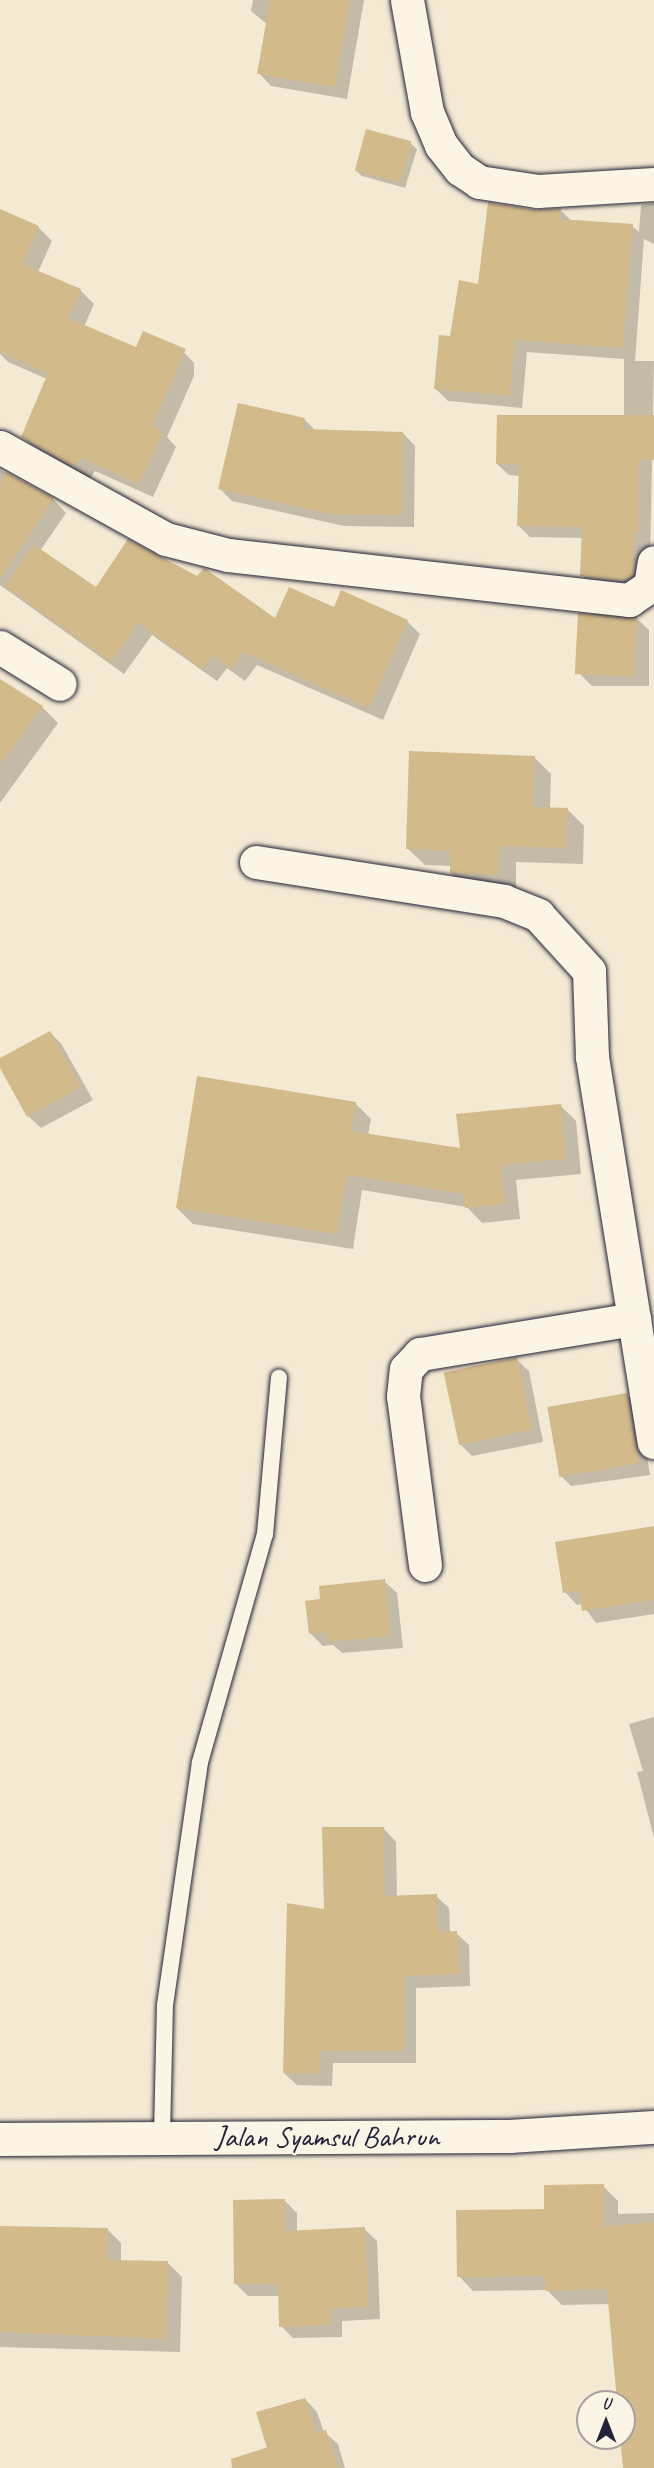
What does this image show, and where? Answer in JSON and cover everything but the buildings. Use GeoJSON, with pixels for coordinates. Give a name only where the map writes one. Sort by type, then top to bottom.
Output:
{"type":"FeatureCollection","features":[{"type":"Feature","properties":{"kind":"street"},"geometry":{"type":"LineString","coordinates":[[407,0],[427,112],[441,145],[460,169],[479,182],[538,191],[654,184]]}},
{"type":"Feature","properties":{"kind":"street"},"geometry":{"type":"LineString","coordinates":[[0,447],[166,539],[228,555],[629,600],[650,586],[654,562]]}},
{"type":"Feature","properties":{"kind":"street"},"geometry":{"type":"LineString","coordinates":[[0,647],[60,684]]}},
{"type":"Feature","properties":{"kind":"street"},"geometry":{"type":"LineString","coordinates":[[256,862],[504,901],[538,915],[589,971],[592,1057],[654,1442]]}},
{"type":"Feature","properties":{"kind":"street"},"geometry":{"type":"LineString","coordinates":[[425,1565],[404,1396],[406,1369],[420,1353],[634,1319]]}},
{"type":"Feature","properties":{"kind":"street","name":"Jalan Syamsul Bahrun"},"geometry":{"type":"LineString","coordinates":[[0,2139],[162,2136],[509,2136],[654,2127]]}},
{"type":"Feature","properties":{"kind":"lane"},"geometry":{"type":"LineString","coordinates":[[162,2136],[165,2005],[200,1762],[265,1534],[279,1378]]}}]}
